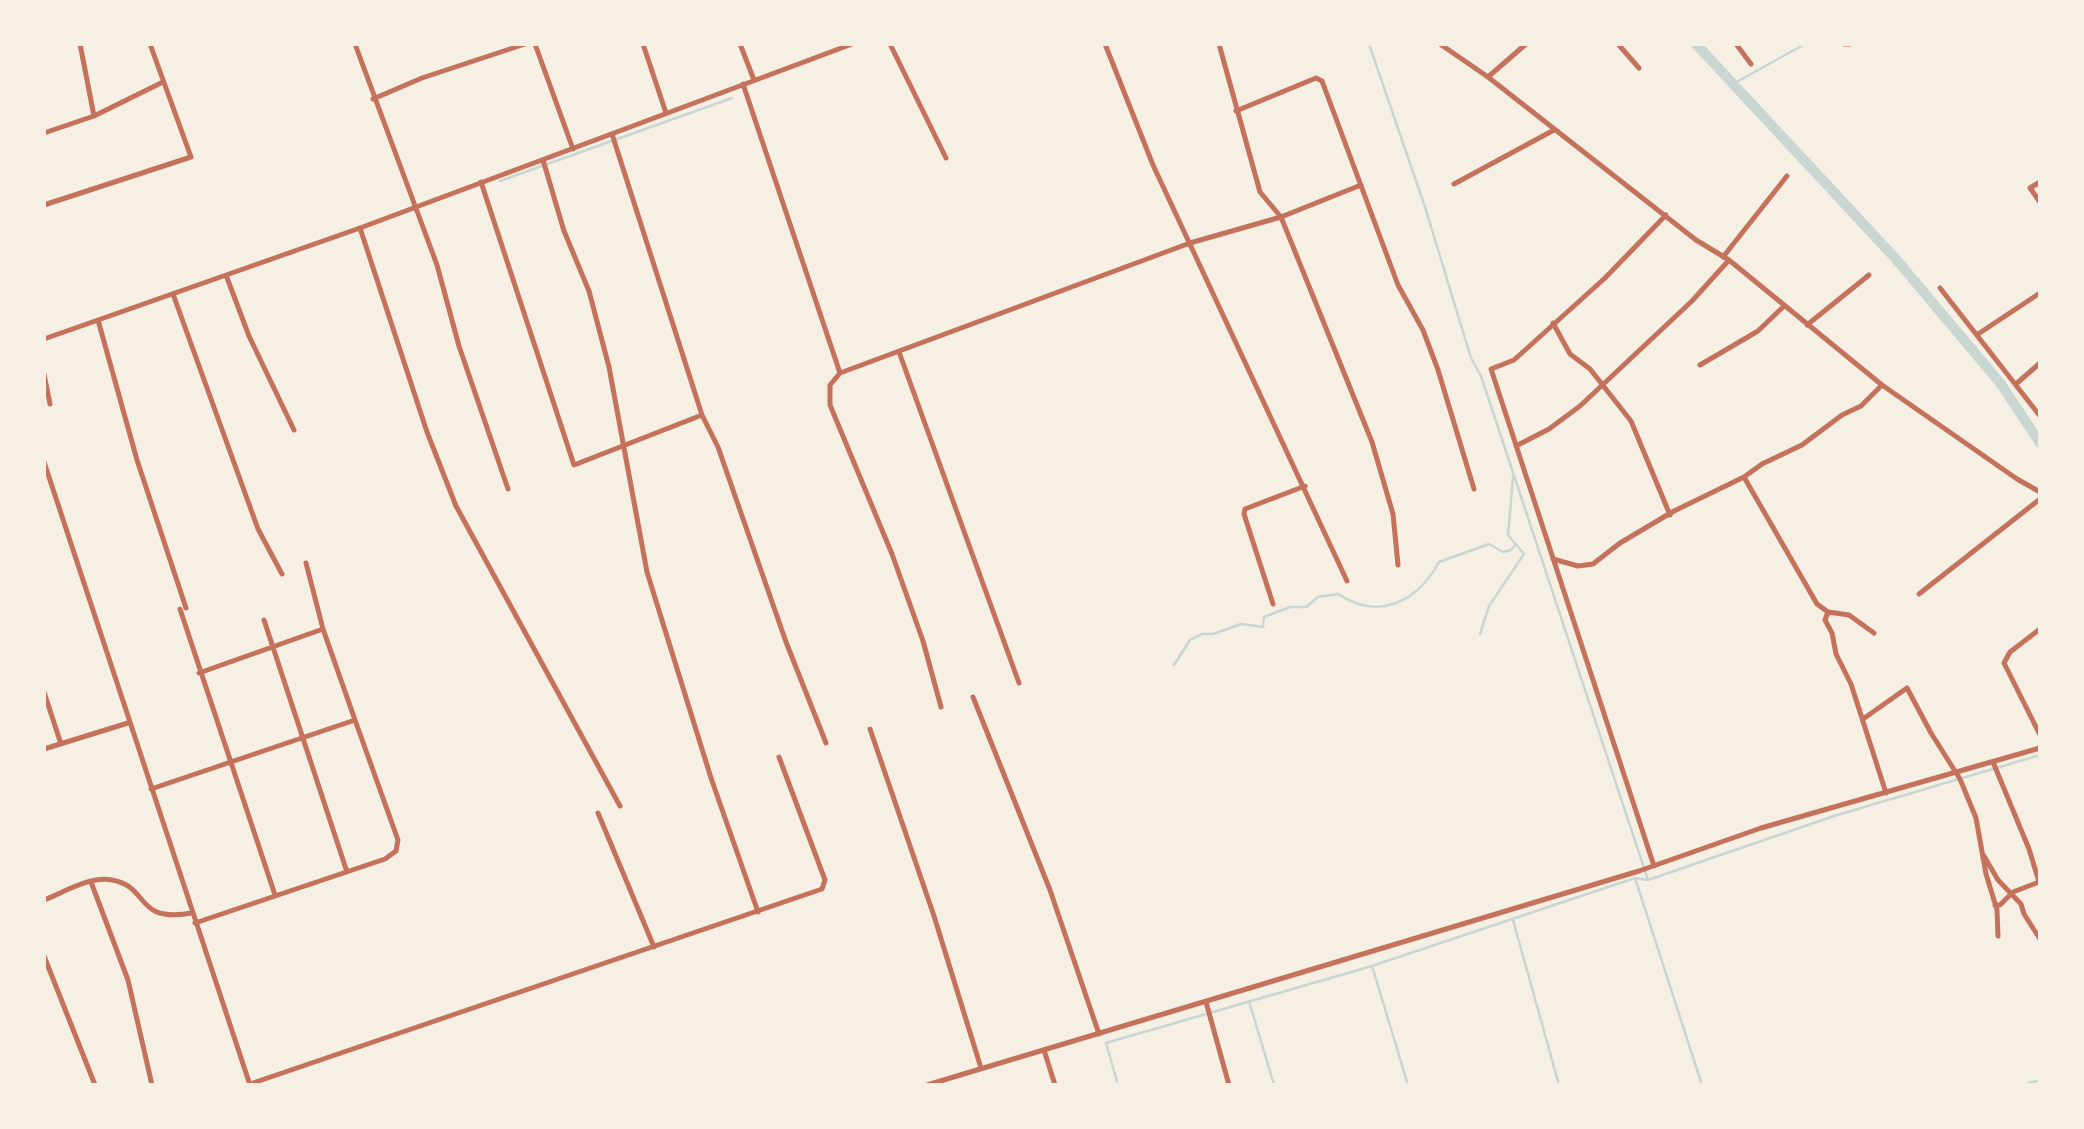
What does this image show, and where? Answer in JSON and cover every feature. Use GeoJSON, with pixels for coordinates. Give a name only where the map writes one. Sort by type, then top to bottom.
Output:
{"type":"FeatureCollection","features":[{"type":"Feature","properties":{"kind":"street"},"geometry":{"type":"LineString","coordinates":[[80,44],[94,116]]}},
{"type":"Feature","properties":{"kind":"street"},"geometry":{"type":"LineString","coordinates":[[44,205],[191,157],[150,44]]}},
{"type":"Feature","properties":{"kind":"street"},"geometry":{"type":"LineString","coordinates":[[355,44],[373,99],[437,265],[459,346],[508,489]]}},
{"type":"Feature","properties":{"kind":"street"},"geometry":{"type":"LineString","coordinates":[[373,99],[422,78],[525,44]]}},
{"type":"Feature","properties":{"kind":"street"},"geometry":{"type":"LineString","coordinates":[[535,44],[573,149]]}},
{"type":"Feature","properties":{"kind":"street"},"geometry":{"type":"LineString","coordinates":[[643,44],[666,113]]}},
{"type":"Feature","properties":{"kind":"street"},"geometry":{"type":"LineString","coordinates":[[740,44],[754,80]]}},
{"type":"Feature","properties":{"kind":"street"},"geometry":{"type":"LineString","coordinates":[[44,339],[360,228],[852,44]]}},
{"type":"Feature","properties":{"kind":"street"},"geometry":{"type":"LineString","coordinates":[[890,44],[946,158]]}},
{"type":"Feature","properties":{"kind":"street"},"geometry":{"type":"LineString","coordinates":[[1105,44],[1153,165],[1347,581]]}},
{"type":"Feature","properties":{"kind":"street"},"geometry":{"type":"LineString","coordinates":[[1219,44],[1235,91],[1236,111],[1260,192],[1281,217],[1372,442],[1393,514],[1398,565]]}},
{"type":"Feature","properties":{"kind":"street"},"geometry":{"type":"LineString","coordinates":[[1440,44],[1488,77],[1665,215],[1726,259],[1882,384],[2017,479],[2040,492]]}},
{"type":"Feature","properties":{"kind":"street"},"geometry":{"type":"LineString","coordinates":[[1488,77],[1527,44]]}},
{"type":"Feature","properties":{"kind":"street"},"geometry":{"type":"LineString","coordinates":[[1618,44],[1639,68]]}},
{"type":"Feature","properties":{"kind":"street"},"geometry":{"type":"LineString","coordinates":[[1736,44],[1751,64]]}},
{"type":"Feature","properties":{"kind":"street"},"geometry":{"type":"LineString","coordinates":[[1844,44],[1850,44]]}},
{"type":"Feature","properties":{"kind":"street"},"geometry":{"type":"LineString","coordinates":[[1236,111],[1277,92],[1320,78],[1398,285],[1423,330],[1438,370],[1474,489]]}},
{"type":"Feature","properties":{"kind":"street"},"geometry":{"type":"LineString","coordinates":[[44,133],[94,116],[163,82]]}},
{"type":"Feature","properties":{"kind":"street"},"geometry":{"type":"LineString","coordinates":[[743,85],[840,373]]}},
{"type":"Feature","properties":{"kind":"street"},"geometry":{"type":"LineString","coordinates":[[1454,184],[1555,130]]}},
{"type":"Feature","properties":{"kind":"street"},"geometry":{"type":"LineString","coordinates":[[612,134],[702,415],[718,447],[786,642],[826,743]]}},
{"type":"Feature","properties":{"kind":"street"},"geometry":{"type":"LineString","coordinates":[[543,160],[564,231],[589,291],[609,367],[647,572],[711,778],[758,912]]}},
{"type":"Feature","properties":{"kind":"street"},"geometry":{"type":"LineString","coordinates":[[1516,446],[1564,418],[1685,307],[1726,259],[1787,176]]}},
{"type":"Feature","properties":{"kind":"street"},"geometry":{"type":"LineString","coordinates":[[481,182],[574,465],[702,415]]}},
{"type":"Feature","properties":{"kind":"street"},"geometry":{"type":"LineString","coordinates":[[2040,182],[2030,188],[2040,202]]}},
{"type":"Feature","properties":{"kind":"street"},"geometry":{"type":"LineString","coordinates":[[941,707],[923,641],[892,554],[866,498],[830,405],[830,385],[840,373],[1189,243],[1281,217],[1361,185]]}},
{"type":"Feature","properties":{"kind":"street"},"geometry":{"type":"LineString","coordinates":[[1654,866],[1491,369],[1514,360],[1605,278],[1665,215]]}},
{"type":"Feature","properties":{"kind":"street"},"geometry":{"type":"LineString","coordinates":[[360,228],[427,432],[456,506],[620,806]]}},
{"type":"Feature","properties":{"kind":"street"},"geometry":{"type":"LineString","coordinates":[[226,275],[249,336],[294,430]]}},
{"type":"Feature","properties":{"kind":"street"},"geometry":{"type":"LineString","coordinates":[[1807,325],[1869,275]]}},
{"type":"Feature","properties":{"kind":"street"},"geometry":{"type":"LineString","coordinates":[[1940,288],[2040,416]]}},
{"type":"Feature","properties":{"kind":"street"},"geometry":{"type":"LineString","coordinates":[[1978,334],[2040,293]]}},
{"type":"Feature","properties":{"kind":"street"},"geometry":{"type":"LineString","coordinates":[[173,294],[258,529],[282,574]]}},
{"type":"Feature","properties":{"kind":"street"},"geometry":{"type":"LineString","coordinates":[[1700,365],[1758,331],[1784,306]]}},
{"type":"Feature","properties":{"kind":"street"},"geometry":{"type":"LineString","coordinates":[[98,320],[183,609],[199,673],[275,895]]}},
{"type":"Feature","properties":{"kind":"street"},"geometry":{"type":"LineString","coordinates":[[1553,323],[1570,354],[1590,369],[1631,421],[1670,515]]}},
{"type":"Feature","properties":{"kind":"street"},"geometry":{"type":"LineString","coordinates":[[899,352],[1020,683]]}},
{"type":"Feature","properties":{"kind":"street"},"geometry":{"type":"LineString","coordinates":[[2016,384],[2040,363]]}},
{"type":"Feature","properties":{"kind":"street"},"geometry":{"type":"LineString","coordinates":[[44,374],[50,404]]}},
{"type":"Feature","properties":{"kind":"street"},"geometry":{"type":"LineString","coordinates":[[1553,559],[1578,566],[1593,564],[1620,543],[1744,478],[1861,406],[1882,384]]}},
{"type":"Feature","properties":{"kind":"street"},"geometry":{"type":"LineString","coordinates":[[44,462],[102,633],[128,723],[250,1084],[818,892],[825,884],[779,757]]}},
{"type":"Feature","properties":{"kind":"street"},"geometry":{"type":"LineString","coordinates":[[1744,478],[1816,604],[1828,612],[1849,615],[1874,633]]}},
{"type":"Feature","properties":{"kind":"street"},"geometry":{"type":"LineString","coordinates":[[1273,604],[1244,514],[1245,509],[1305,486]]}},
{"type":"Feature","properties":{"kind":"street"},"geometry":{"type":"LineString","coordinates":[[1919,594],[2040,499]]}},
{"type":"Feature","properties":{"kind":"street"},"geometry":{"type":"LineString","coordinates":[[195,923],[384,859],[398,848],[398,840],[323,629],[306,563]]}},
{"type":"Feature","properties":{"kind":"street"},"geometry":{"type":"LineString","coordinates":[[1828,612],[1825,620],[1863,719],[1886,793]]}},
{"type":"Feature","properties":{"kind":"street"},"geometry":{"type":"LineString","coordinates":[[264,620],[347,872]]}},
{"type":"Feature","properties":{"kind":"street"},"geometry":{"type":"LineString","coordinates":[[199,673],[323,629]]}},
{"type":"Feature","properties":{"kind":"street"},"geometry":{"type":"LineString","coordinates":[[2040,629],[2010,652],[2004,663],[2040,735]]}},
{"type":"Feature","properties":{"kind":"street"},"geometry":{"type":"LineString","coordinates":[[1863,719],[1907,688],[1956,772],[1976,818],[1981,850],[1996,905],[1998,936]]}},
{"type":"Feature","properties":{"kind":"street"},"geometry":{"type":"LineString","coordinates":[[44,692],[61,744]]}},
{"type":"Feature","properties":{"kind":"street"},"geometry":{"type":"LineString","coordinates":[[973,697],[1050,890],[1099,1034]]}},
{"type":"Feature","properties":{"kind":"street"},"geometry":{"type":"LineString","coordinates":[[151,789],[355,720]]}},
{"type":"Feature","properties":{"kind":"street"},"geometry":{"type":"LineString","coordinates":[[44,749],[128,723]]}},
{"type":"Feature","properties":{"kind":"street"},"geometry":{"type":"LineString","coordinates":[[870,729],[934,916],[981,1068]]}},
{"type":"Feature","properties":{"kind":"street"},"geometry":{"type":"LineString","coordinates":[[927,1085],[1639,871],[1761,828],[2040,748]]}},
{"type":"Feature","properties":{"kind":"street"},"geometry":{"type":"LineString","coordinates":[[1993,762],[2040,881],[2012,893],[2000,905],[1996,905]]}},
{"type":"Feature","properties":{"kind":"street"},"geometry":{"type":"LineString","coordinates":[[598,813],[654,947]]}},
{"type":"Feature","properties":{"kind":"street"},"geometry":{"type":"LineString","coordinates":[[1981,850],[1998,880],[2021,904],[2024,915],[2040,939]]}},
{"type":"Feature","properties":{"kind":"street"},"geometry":{"type":"LineString","coordinates":[[44,900],[91,882],[111,879],[125,885],[154,913],[176,916],[192,913]]}},
{"type":"Feature","properties":{"kind":"street"},"geometry":{"type":"LineString","coordinates":[[91,882],[128,980],[152,1085]]}},
{"type":"Feature","properties":{"kind":"street"},"geometry":{"type":"LineString","coordinates":[[44,956],[95,1085]]}},
{"type":"Feature","properties":{"kind":"street"},"geometry":{"type":"LineString","coordinates":[[1206,1002],[1229,1085]]}},
{"type":"Feature","properties":{"kind":"street"},"geometry":{"type":"LineString","coordinates":[[1044,1050],[1055,1085]]}},
{"type":"Feature","properties":{"kind":"waterway"},"geometry":{"type":"LineString","coordinates":[[1369,44],[1425,207],[1471,358],[1481,376],[1648,880]]}},
{"type":"Feature","properties":{"kind":"waterway"},"geometry":{"type":"LineString","coordinates":[[1696,44],[1895,258],[2001,384],[2040,443]]}},
{"type":"Feature","properties":{"kind":"waterway"},"geometry":{"type":"LineString","coordinates":[[1731,85],[1805,44]]}},
{"type":"Feature","properties":{"kind":"waterway"},"geometry":{"type":"LineString","coordinates":[[500,181],[732,98]]}},
{"type":"Feature","properties":{"kind":"waterway"},"geometry":{"type":"LineString","coordinates":[[1480,634],[1489,606],[1524,554],[1508,535],[1513,477]]}},
{"type":"Feature","properties":{"kind":"waterway"},"geometry":{"type":"LineString","coordinates":[[1174,665],[1190,640],[1202,634],[1213,634],[1241,624],[1263,627],[1264,617],[1290,607],[1306,607],[1318,597],[1338,594],[1368,606],[1396,603],[1420,588],[1439,562],[1489,544],[1503,552],[1511,550],[1516,544]]}},
{"type":"Feature","properties":{"kind":"waterway"},"geometry":{"type":"LineString","coordinates":[[1118,1085],[1106,1043],[1372,966],[1635,878],[1648,880],[1834,816],[2040,755]]}},
{"type":"Feature","properties":{"kind":"waterway"},"geometry":{"type":"LineString","coordinates":[[1635,878],[1702,1085]]}},
{"type":"Feature","properties":{"kind":"waterway"},"geometry":{"type":"LineString","coordinates":[[1513,920],[1559,1085]]}},
{"type":"Feature","properties":{"kind":"waterway"},"geometry":{"type":"LineString","coordinates":[[1372,966],[1408,1085]]}},
{"type":"Feature","properties":{"kind":"waterway"},"geometry":{"type":"LineString","coordinates":[[1249,1001],[1274,1085]]}},
{"type":"Feature","properties":{"kind":"waterway"},"geometry":{"type":"LineString","coordinates":[[2023,1085],[2040,1080]]}}]}
